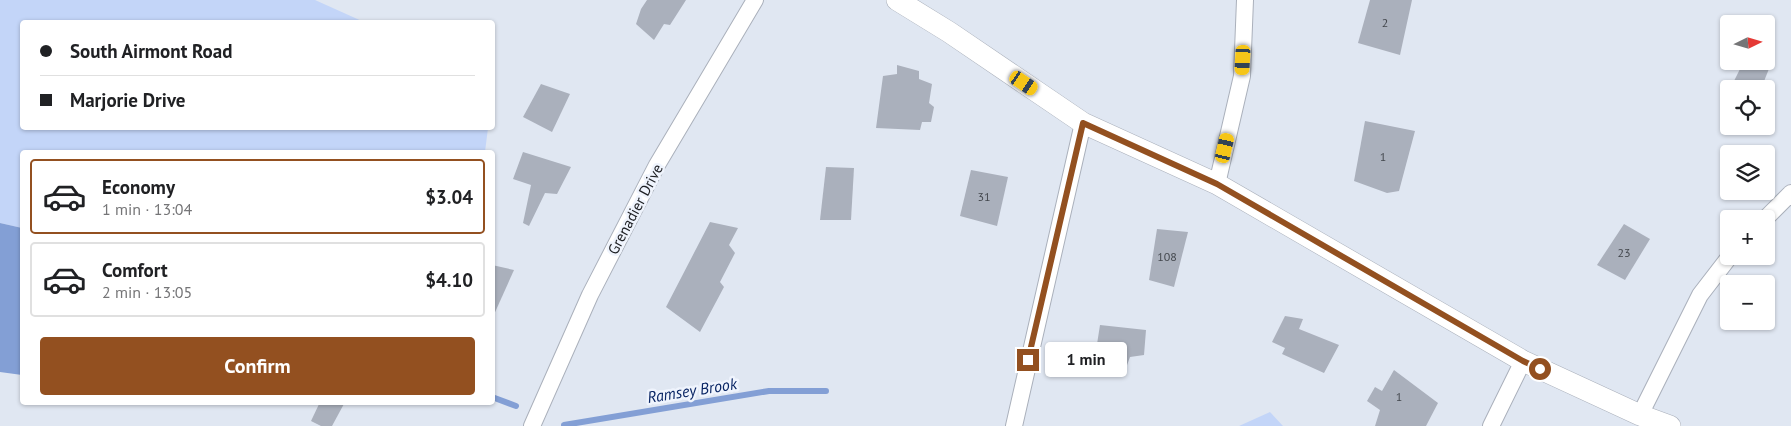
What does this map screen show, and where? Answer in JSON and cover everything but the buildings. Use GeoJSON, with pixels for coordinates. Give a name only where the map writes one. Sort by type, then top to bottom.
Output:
{"type":"FeatureCollection","features":[{"type":"Feature","properties":{"kind":"street","name":"Grenadier Drive"},"geometry":{"type":"LineString","coordinates":[[532,426],[590,295],[657,165],[755,0]]}},
{"type":"Feature","properties":{"kind":"street"},"geometry":{"type":"LineString","coordinates":[[897,0],[949,32],[1083,123],[1217,184],[1523,361],[1640,415],[1670,426]]}},
{"type":"Feature","properties":{"kind":"street"},"geometry":{"type":"LineString","coordinates":[[1217,184],[1242,76],[1245,0]]}},
{"type":"Feature","properties":{"kind":"street"},"geometry":{"type":"LineString","coordinates":[[1014,426],[1083,123]]}},
{"type":"Feature","properties":{"kind":"street"},"geometry":{"type":"LineString","coordinates":[[1774,210],[1791,193]]}},
{"type":"Feature","properties":{"kind":"street"},"geometry":{"type":"LineString","coordinates":[[1640,415],[1700,295],[1723,265]]}},
{"type":"Feature","properties":{"kind":"street"},"geometry":{"type":"LineString","coordinates":[[1491,426],[1523,361]]}},
{"type":"Feature","properties":{"kind":"shaded area"},"geometry":{"type":"Polygon","coordinates":[[[0,0],[315,0],[360,20],[20,20],[20,130],[488,130],[485,150],[20,150],[20,228],[0,223],[0,0]]]}},
{"type":"Feature","properties":{"kind":"shaded area"},"geometry":{"type":"Polygon","coordinates":[[[0,223],[20,228],[20,375],[0,372],[0,223]]]}},
{"type":"Feature","properties":{"kind":"shaded area"},"geometry":{"type":"Polygon","coordinates":[[[1270,412],[1283,426],[1239,426],[1270,412]]]}},
{"type":"Feature","properties":{"kind":"waterway","name":"Ramsey Brook"},"geometry":{"type":"LineString","coordinates":[[564,425],[769,391],[826,391]]}},
{"type":"Feature","properties":{"kind":"waterway","name":"Ramsey Brook"},"geometry":{"type":"LineString","coordinates":[[495,398],[516,406]]}},
{"type":"Feature","properties":{"kind":"route"},"geometry":{"type":"LineString","coordinates":[[1028,360],[1083,123],[1217,184],[1523,361],[1540,369]]}}]}
